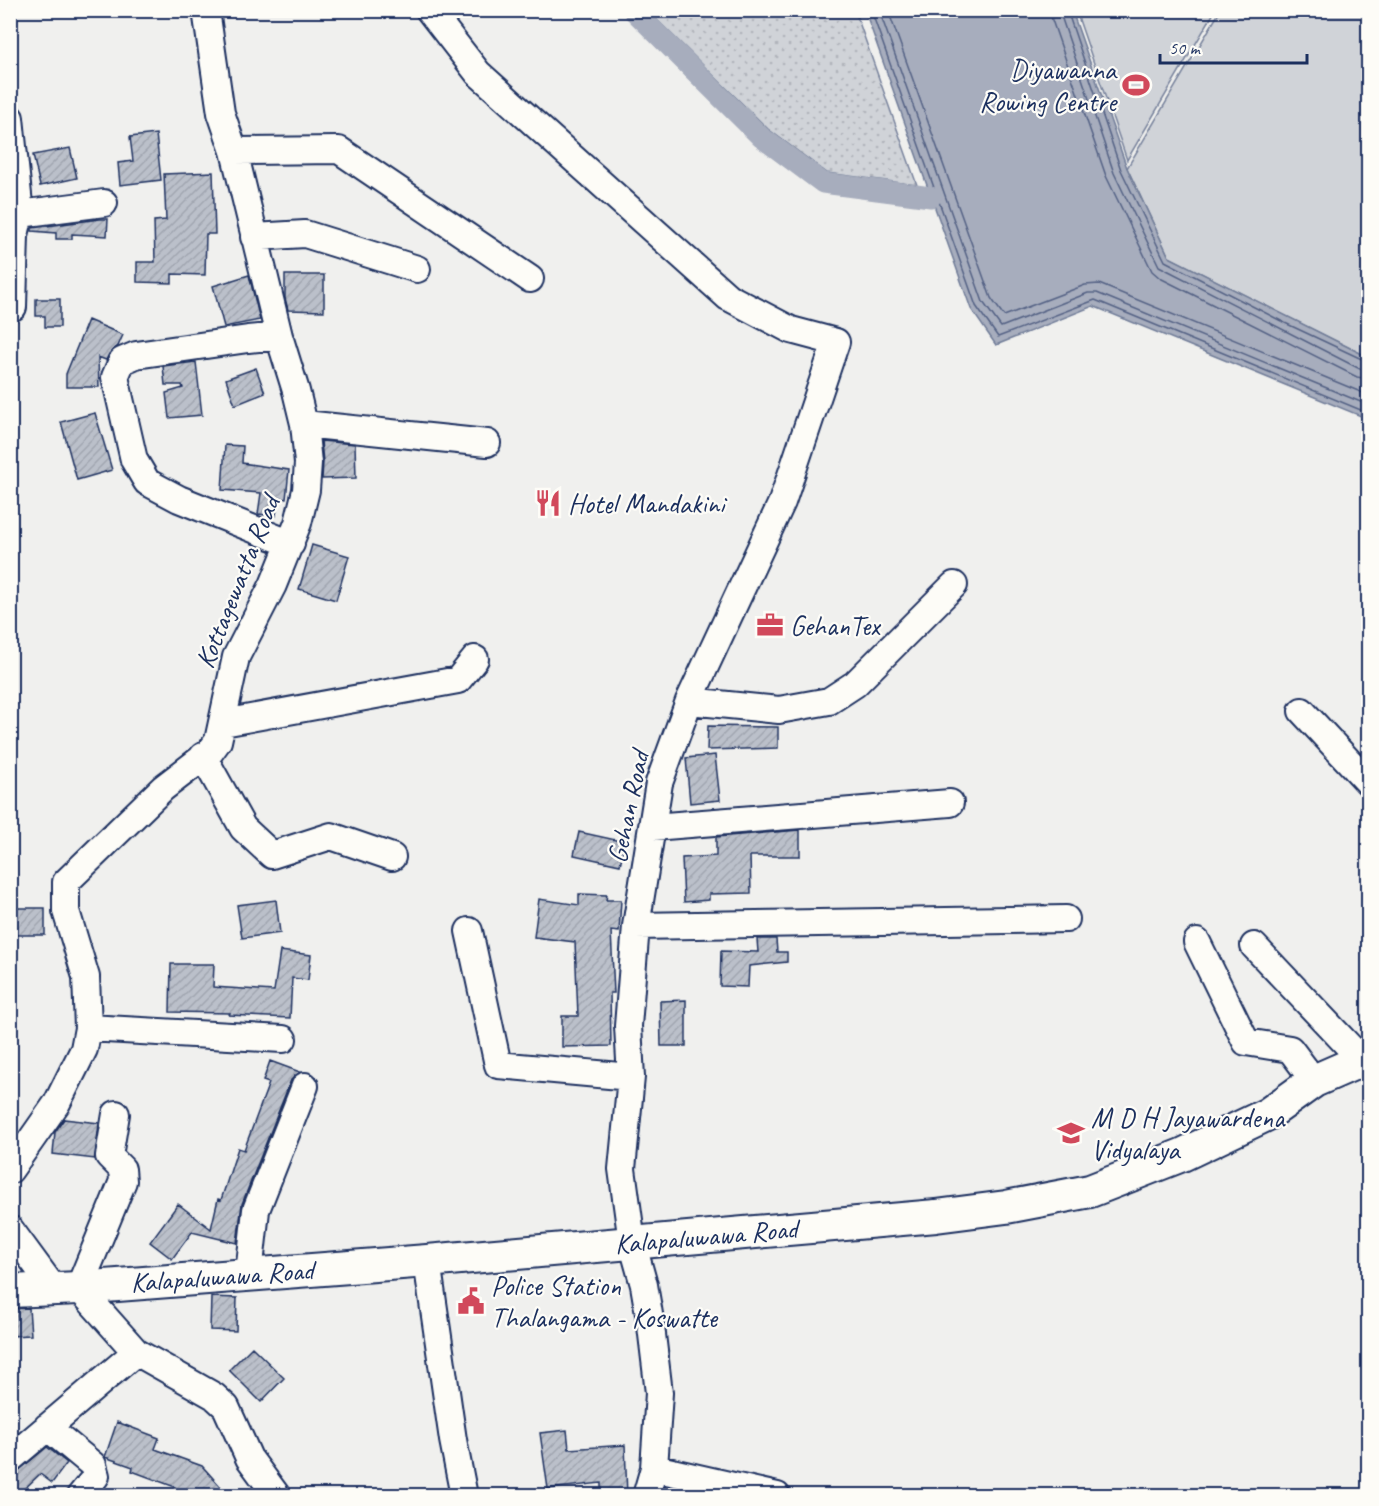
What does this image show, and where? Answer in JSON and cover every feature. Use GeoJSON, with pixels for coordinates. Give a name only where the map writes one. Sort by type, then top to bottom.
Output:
{"type":"FeatureCollection","features":[{"type":"Feature","properties":{"kind":"main road","name":"Kalapaluwawa Road"},"geometry":{"type":"LineString","coordinates":[[10,1291],[427,1261],[936,1216],[1006,1207],[1090,1191],[1182,1155],[1268,1114],[1314,1081],[1365,1058]]}},
{"type":"Feature","properties":{"kind":"street","name":"Kottagewatta Road"},"geometry":{"type":"LineString","coordinates":[[10,1170],[57,1103],[84,1048],[88,1028],[86,977],[66,911],[66,882],[163,788],[210,752],[218,741],[236,657],[291,544],[306,490],[308,463],[304,424],[279,336],[234,151],[221,113],[206,10]]}},
{"type":"Feature","properties":{"kind":"street","name":"Gehan Road"},"geometry":{"type":"LineString","coordinates":[[429,10],[478,73],[728,297],[791,330],[836,342],[782,502],[689,702],[659,783],[636,926],[627,1026],[631,1077],[622,1169],[632,1242],[644,1286],[659,1393],[654,1468],[646,1496]]}},
{"type":"Feature","properties":{"kind":"street"},"geometry":{"type":"LineString","coordinates":[[10,118],[15,228],[13,307]]}},
{"type":"Feature","properties":{"kind":"street"},"geometry":{"type":"LineString","coordinates":[[234,151],[339,150],[530,279]]}},
{"type":"Feature","properties":{"kind":"street"},"geometry":{"type":"LineString","coordinates":[[15,228],[104,203]]}},
{"type":"Feature","properties":{"kind":"street"},"geometry":{"type":"LineString","coordinates":[[254,237],[304,234],[417,269]]}},
{"type":"Feature","properties":{"kind":"street"},"geometry":{"type":"LineString","coordinates":[[279,336],[136,355],[122,361],[115,377],[134,460],[147,482],[179,499],[291,544]]}},
{"type":"Feature","properties":{"kind":"street"},"geometry":{"type":"LineString","coordinates":[[304,424],[487,443]]}},
{"type":"Feature","properties":{"kind":"street"},"geometry":{"type":"LineString","coordinates":[[689,702],[779,710],[829,702],[855,684],[954,585]]}},
{"type":"Feature","properties":{"kind":"street"},"geometry":{"type":"LineString","coordinates":[[223,723],[458,680],[475,659]]}},
{"type":"Feature","properties":{"kind":"street"},"geometry":{"type":"LineString","coordinates":[[1302,711],[1368,782]]}},
{"type":"Feature","properties":{"kind":"street"},"geometry":{"type":"LineString","coordinates":[[202,756],[243,828],[273,855],[332,836],[392,856]]}},
{"type":"Feature","properties":{"kind":"street"},"geometry":{"type":"LineString","coordinates":[[653,827],[950,803]]}},
{"type":"Feature","properties":{"kind":"street"},"geometry":{"type":"LineString","coordinates":[[636,926],[1066,919]]}},
{"type":"Feature","properties":{"kind":"street"},"geometry":{"type":"LineString","coordinates":[[469,931],[498,1065],[631,1077]]}},
{"type":"Feature","properties":{"kind":"street"},"geometry":{"type":"LineString","coordinates":[[1197,942],[1246,1042],[1290,1048],[1314,1081]]}},
{"type":"Feature","properties":{"kind":"street"},"geometry":{"type":"LineString","coordinates":[[1254,946],[1365,1058]]}},
{"type":"Feature","properties":{"kind":"street"},"geometry":{"type":"LineString","coordinates":[[88,1028],[283,1039]]}},
{"type":"Feature","properties":{"kind":"street"},"geometry":{"type":"LineString","coordinates":[[249,1274],[256,1210],[305,1086]]}},
{"type":"Feature","properties":{"kind":"street"},"geometry":{"type":"LineString","coordinates":[[66,1288],[123,1181],[122,1169],[109,1156],[116,1114]]}},
{"type":"Feature","properties":{"kind":"street"},"geometry":{"type":"LineString","coordinates":[[10,1229],[66,1288],[136,1352],[214,1396],[226,1407],[266,1491]]}},
{"type":"Feature","properties":{"kind":"street"},"geometry":{"type":"LineString","coordinates":[[427,1261],[453,1440],[464,1496]]}},
{"type":"Feature","properties":{"kind":"street"},"geometry":{"type":"LineString","coordinates":[[10,1459],[136,1352]]}},
{"type":"Feature","properties":{"kind":"street"},"geometry":{"type":"LineString","coordinates":[[47,1427],[93,1465],[96,1476],[80,1496]]}},
{"type":"Feature","properties":{"kind":"street"},"geometry":{"type":"LineString","coordinates":[[654,1468],[777,1496]]}},
{"type":"Feature","properties":{"kind":"shaded area"},"geometry":{"type":"Polygon","coordinates":[[[648,11],[855,11],[917,185],[827,173],[768,129],[648,11]]]}},
{"type":"Feature","properties":{"kind":"shaded area","name":"Diyawanna Rowing Centre"},"geometry":{"type":"Polygon","coordinates":[[[1076,11],[1215,11],[1127,160],[1076,11]]]}},
{"type":"Feature","properties":{"kind":"shaded area"},"geometry":{"type":"Polygon","coordinates":[[[1220,11],[1368,11],[1368,357],[1169,257],[1127,168],[1220,11]]]}},
{"type":"Feature","properties":{"kind":"water"},"geometry":{"type":"Polygon","coordinates":[[[865,11],[1072,11],[1127,168],[1169,257],[1368,357],[1368,419],[1093,306],[996,345],[971,309],[865,11]]]}},
{"type":"Feature","properties":{"kind":"building"},"geometry":{"type":"Polygon","coordinates":[[[156,134],[161,180],[120,185],[118,163],[133,161],[130,137],[156,134]]]}},
{"type":"Feature","properties":{"kind":"building"},"geometry":{"type":"Polygon","coordinates":[[[70,148],[77,178],[40,186],[33,155],[70,148]]]}},
{"type":"Feature","properties":{"kind":"building"},"geometry":{"type":"Polygon","coordinates":[[[213,172],[215,234],[206,234],[205,275],[172,274],[172,283],[137,282],[137,262],[155,262],[154,221],[166,220],[164,174],[213,172]]]}},
{"type":"Feature","properties":{"kind":"building"},"geometry":{"type":"Polygon","coordinates":[[[108,219],[107,236],[72,234],[72,239],[56,239],[56,233],[32,231],[32,228],[108,219]]]}},
{"type":"Feature","properties":{"kind":"building"},"geometry":{"type":"Polygon","coordinates":[[[249,275],[260,320],[224,327],[213,286],[249,275]]]}},
{"type":"Feature","properties":{"kind":"building"},"geometry":{"type":"Polygon","coordinates":[[[285,275],[324,275],[324,311],[288,310],[285,298],[285,275]]]}},
{"type":"Feature","properties":{"kind":"building"},"geometry":{"type":"Polygon","coordinates":[[[36,299],[60,299],[60,327],[45,327],[45,316],[36,316],[36,299]]]}},
{"type":"Feature","properties":{"kind":"building"},"geometry":{"type":"Polygon","coordinates":[[[88,320],[123,335],[118,346],[106,360],[98,357],[99,387],[66,387],[66,374],[88,320]]]}},
{"type":"Feature","properties":{"kind":"building"},"geometry":{"type":"Polygon","coordinates":[[[196,362],[202,415],[169,418],[166,393],[183,388],[182,385],[165,385],[163,366],[196,362]]]}},
{"type":"Feature","properties":{"kind":"building"},"geometry":{"type":"Polygon","coordinates":[[[256,368],[265,393],[235,405],[226,379],[256,368]]]}},
{"type":"Feature","properties":{"kind":"building"},"geometry":{"type":"Polygon","coordinates":[[[95,413],[112,470],[77,480],[61,422],[95,413]]]}},
{"type":"Feature","properties":{"kind":"building"},"geometry":{"type":"Polygon","coordinates":[[[321,441],[355,444],[356,478],[322,479],[321,441]]]}},
{"type":"Feature","properties":{"kind":"building"},"geometry":{"type":"Polygon","coordinates":[[[225,445],[243,446],[242,463],[289,470],[286,499],[278,498],[276,516],[258,514],[261,493],[222,490],[225,445]]]}},
{"type":"Feature","properties":{"kind":"building"},"geometry":{"type":"Polygon","coordinates":[[[312,545],[349,556],[336,600],[299,589],[312,545]]]}},
{"type":"Feature","properties":{"kind":"building"},"geometry":{"type":"Polygon","coordinates":[[[708,726],[778,727],[778,748],[707,750],[708,726]]]}},
{"type":"Feature","properties":{"kind":"building"},"geometry":{"type":"Polygon","coordinates":[[[715,755],[720,800],[690,803],[686,758],[715,755]]]}},
{"type":"Feature","properties":{"kind":"building"},"geometry":{"type":"Polygon","coordinates":[[[800,830],[800,856],[750,856],[751,893],[709,894],[709,900],[684,902],[682,858],[716,856],[716,837],[800,830]]]}},
{"type":"Feature","properties":{"kind":"building"},"geometry":{"type":"Polygon","coordinates":[[[579,832],[625,842],[620,865],[574,855],[579,832]]]}},
{"type":"Feature","properties":{"kind":"building"},"geometry":{"type":"Polygon","coordinates":[[[579,894],[607,895],[606,900],[621,900],[619,932],[611,931],[614,993],[610,993],[611,1046],[562,1047],[562,1016],[578,1016],[575,942],[534,937],[539,899],[579,905],[579,894]]]}},
{"type":"Feature","properties":{"kind":"building"},"geometry":{"type":"Polygon","coordinates":[[[276,900],[280,933],[242,938],[237,905],[276,900]]]}},
{"type":"Feature","properties":{"kind":"building"},"geometry":{"type":"Polygon","coordinates":[[[10,908],[45,908],[45,935],[10,935],[10,908]]]}},
{"type":"Feature","properties":{"kind":"building"},"geometry":{"type":"Polygon","coordinates":[[[757,939],[776,939],[777,952],[787,952],[787,962],[749,966],[748,987],[720,986],[721,951],[758,952],[757,939]]]}},
{"type":"Feature","properties":{"kind":"building"},"geometry":{"type":"Polygon","coordinates":[[[280,951],[311,955],[308,980],[292,978],[290,1018],[229,1015],[230,1013],[170,1012],[171,964],[214,964],[213,987],[274,991],[280,951]]]}},
{"type":"Feature","properties":{"kind":"building"},"geometry":{"type":"Polygon","coordinates":[[[686,1000],[686,1046],[661,1046],[660,1001],[686,1000]]]}},
{"type":"Feature","properties":{"kind":"building"},"geometry":{"type":"Polygon","coordinates":[[[270,1061],[300,1072],[291,1080],[242,1204],[237,1243],[192,1232],[172,1259],[150,1242],[178,1204],[211,1229],[218,1199],[221,1200],[238,1148],[244,1150],[269,1083],[263,1081],[270,1061]]]}},
{"type":"Feature","properties":{"kind":"building"},"geometry":{"type":"Polygon","coordinates":[[[64,1119],[99,1123],[95,1159],[53,1154],[55,1132],[64,1119]]]}},
{"type":"Feature","properties":{"kind":"building"},"geometry":{"type":"Polygon","coordinates":[[[211,1297],[237,1298],[236,1331],[210,1330],[211,1297]]]}},
{"type":"Feature","properties":{"kind":"building"},"geometry":{"type":"Polygon","coordinates":[[[29,1308],[31,1335],[10,1336],[10,1309],[29,1308]]]}},
{"type":"Feature","properties":{"kind":"building"},"geometry":{"type":"Polygon","coordinates":[[[252,1347],[284,1378],[261,1402],[229,1370],[252,1347]]]}},
{"type":"Feature","properties":{"kind":"building"},"geometry":{"type":"Polygon","coordinates":[[[117,1422],[159,1438],[155,1449],[202,1466],[229,1496],[166,1496],[175,1487],[132,1471],[133,1467],[105,1457],[117,1422]]]}},
{"type":"Feature","properties":{"kind":"building"},"geometry":{"type":"Polygon","coordinates":[[[567,1430],[569,1449],[625,1445],[627,1496],[601,1496],[601,1483],[548,1489],[540,1433],[567,1430]]]}},
{"type":"Feature","properties":{"kind":"building"},"geometry":{"type":"Polygon","coordinates":[[[47,1447],[67,1463],[52,1483],[40,1474],[17,1496],[10,1496],[10,1482],[18,1471],[47,1447]]]}},
{"type":"Feature","properties":{"kind":"building"},"geometry":{"type":"Polygon","coordinates":[[[665,1486],[707,1496],[662,1496],[665,1486]]]}},
{"type":"Feature","properties":{"kind":"waterway"},"geometry":{"type":"LineString","coordinates":[[633,10],[761,137],[823,183],[931,197]]}},
{"type":"Feature","properties":{"kind":"place","name":"Diyawanna Rowing Centre"},"geometry":{"type":"Point","coordinates":[1136,85]}},
{"type":"Feature","properties":{"kind":"place","name":"Hotel Mandakini"},"geometry":{"type":"Point","coordinates":[548,503]}},
{"type":"Feature","properties":{"kind":"place","name":"GehanTex"},"geometry":{"type":"Point","coordinates":[770,625]}},
{"type":"Feature","properties":{"kind":"place","name":"M D H Jayawardena Vidyalaya"},"geometry":{"type":"Point","coordinates":[1071,1133]}},
{"type":"Feature","properties":{"kind":"place","name":"Police Station Thalangama - Koswatte"},"geometry":{"type":"Point","coordinates":[471,1301]}}]}
